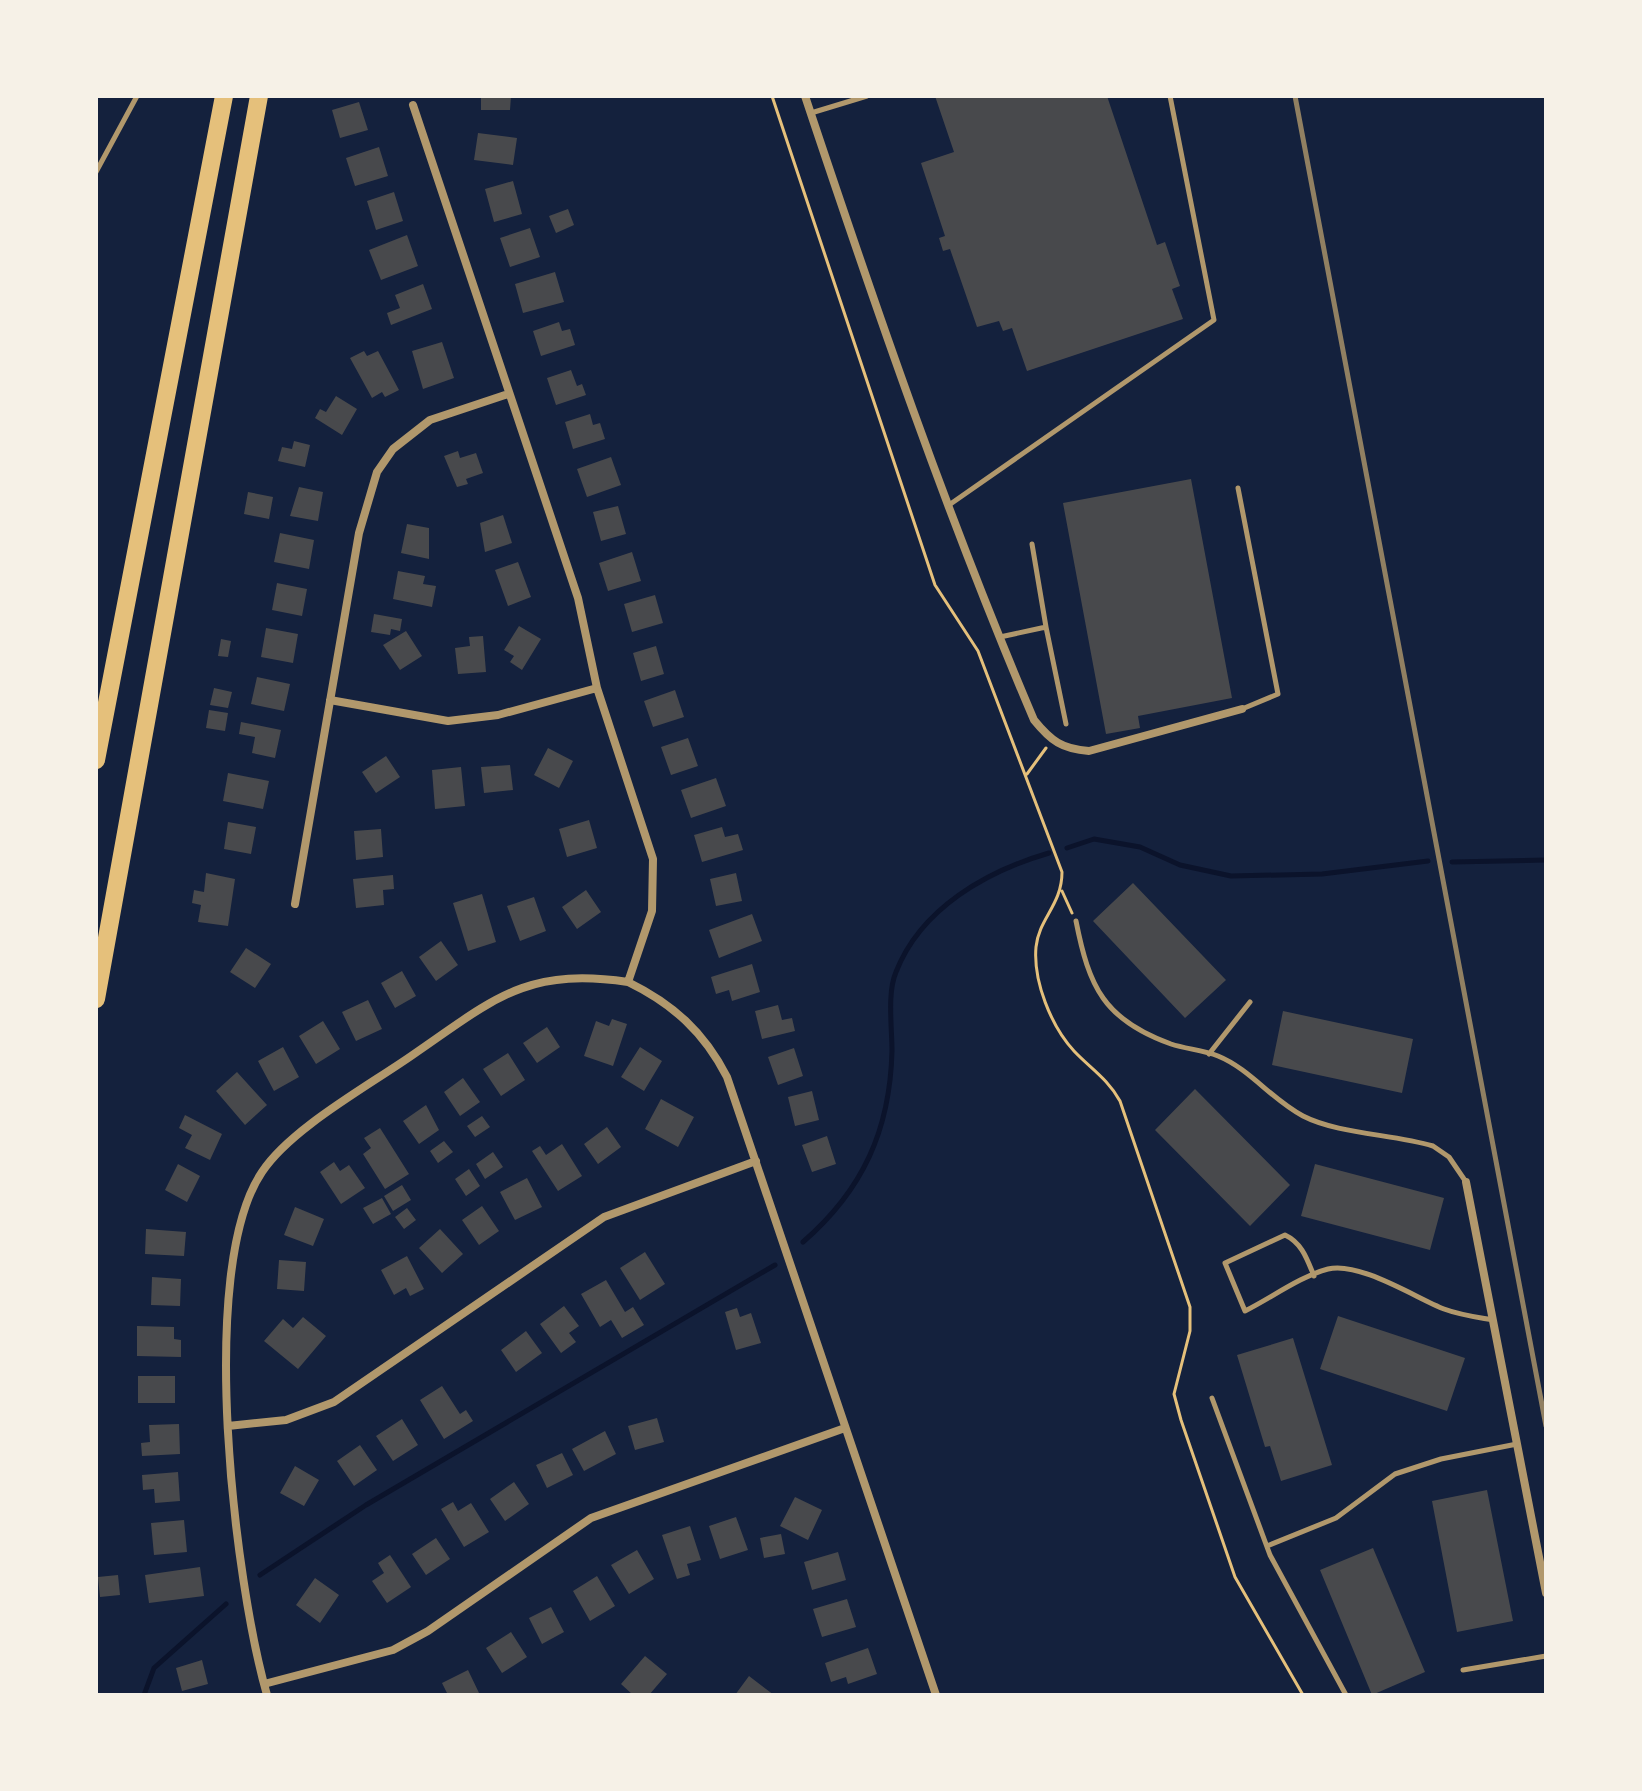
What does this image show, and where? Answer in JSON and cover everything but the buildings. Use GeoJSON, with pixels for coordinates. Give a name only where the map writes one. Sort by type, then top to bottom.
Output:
{"type":"FeatureCollection","features":[{"type":"Feature","properties":{"kind":"highway"},"geometry":{"type":"LineString","coordinates":[[96,760],[224,96]]}},
{"type":"Feature","properties":{"kind":"highway"},"geometry":{"type":"LineString","coordinates":[[96,999],[259,96]]}},
{"type":"Feature","properties":{"kind":"street"},"geometry":{"type":"LineString","coordinates":[[805,96],[881,323],[1034,720],[1051,741],[1068,750],[1089,751],[1242,709]]}},
{"type":"Feature","properties":{"kind":"street"},"geometry":{"type":"LineString","coordinates":[[413,105],[578,598],[597,688],[653,859],[652,911],[628,982]]}},
{"type":"Feature","properties":{"kind":"street"},"geometry":{"type":"LineString","coordinates":[[295,904],[359,533],[377,472],[393,449],[430,420],[508,394]]}},
{"type":"Feature","properties":{"kind":"street"},"geometry":{"type":"LineString","coordinates":[[330,700],[448,721],[498,715],[597,688]]}},
{"type":"Feature","properties":{"kind":"street"},"geometry":{"type":"LineString","coordinates":[[267,1695],[234,1500],[228,1426],[227,1350],[233,1264],[249,1198],[261,1173],[294,1138],[498,998],[546,980],[573,976],[628,982],[658,996],[679,1013],[714,1052],[727,1077],[936,1695]]}},
{"type":"Feature","properties":{"kind":"street"},"geometry":{"type":"LineString","coordinates":[[228,1426],[286,1420],[334,1402],[604,1217],[756,1161]]}},
{"type":"Feature","properties":{"kind":"street"},"geometry":{"type":"LineString","coordinates":[[1466,1182],[1546,1593]]}},
{"type":"Feature","properties":{"kind":"street"},"geometry":{"type":"LineString","coordinates":[[264,1684],[393,1650],[428,1631],[591,1518],[845,1428]]}},
{"type":"Feature","properties":{"kind":"lane"},"geometry":{"type":"LineString","coordinates":[[96,172],[137,96]]}},
{"type":"Feature","properties":{"kind":"lane"},"geometry":{"type":"LineString","coordinates":[[811,113],[867,96]]}},
{"type":"Feature","properties":{"kind":"lane"},"geometry":{"type":"LineString","coordinates":[[949,505],[1214,320],[1170,96]]}},
{"type":"Feature","properties":{"kind":"lane"},"geometry":{"type":"LineString","coordinates":[[1238,488],[1278,694],[1242,709]]}},
{"type":"Feature","properties":{"kind":"lane"},"geometry":{"type":"LineString","coordinates":[[1032,544],[1066,724]]}},
{"type":"Feature","properties":{"kind":"lane"},"geometry":{"type":"LineString","coordinates":[[1000,637],[1046,627]]}},
{"type":"Feature","properties":{"kind":"lane"},"geometry":{"type":"LineString","coordinates":[[1076,921],[1088,974],[1112,1009],[1151,1036],[1209,1054],[1240,1069],[1285,1105],[1318,1123],[1433,1146],[1449,1157],[1466,1182]]}},
{"type":"Feature","properties":{"kind":"lane"},"geometry":{"type":"LineString","coordinates":[[1209,1054],[1250,1002]]}},
{"type":"Feature","properties":{"kind":"lane"},"geometry":{"type":"LineString","coordinates":[[1314,1276],[1304,1251],[1294,1239],[1285,1235],[1225,1263],[1245,1311],[1314,1276],[1327,1269],[1340,1268],[1385,1282],[1445,1310],[1493,1320]]}},
{"type":"Feature","properties":{"kind":"lane"},"geometry":{"type":"LineString","coordinates":[[1212,1398],[1267,1546],[1346,1695]]}},
{"type":"Feature","properties":{"kind":"lane"},"geometry":{"type":"LineString","coordinates":[[1267,1546],[1336,1518],[1395,1474],[1441,1459],[1517,1444]]}},
{"type":"Feature","properties":{"kind":"lane"},"geometry":{"type":"LineString","coordinates":[[1463,1670],[1546,1656]]}},
{"type":"Feature","properties":{"kind":"path"},"geometry":{"type":"LineString","coordinates":[[772,96],[935,585],[978,651],[1027,774],[1062,872],[1062,891],[1076,921]]}},
{"type":"Feature","properties":{"kind":"path"},"geometry":{"type":"LineString","coordinates":[[1027,774],[1051,741]]}},
{"type":"Feature","properties":{"kind":"path"},"geometry":{"type":"LineString","coordinates":[[1062,891],[1040,930],[1037,943],[1038,972],[1046,1002],[1065,1039],[1113,1088],[1120,1101],[1190,1307],[1190,1331],[1174,1394],[1181,1420],[1235,1577],[1303,1695]]}},
{"type":"Feature","properties":{"kind":"waterway"},"geometry":{"type":"LineString","coordinates":[[1067,848],[1094,839],[1140,847],[1180,865],[1231,876],[1322,874],[1428,861]]}},
{"type":"Feature","properties":{"kind":"waterway"},"geometry":{"type":"LineString","coordinates":[[803,1242],[824,1222],[857,1180],[879,1132],[890,1080],[893,980],[907,949],[939,911],[959,895],[1002,870],[1049,853]]}},
{"type":"Feature","properties":{"kind":"waterway"},"geometry":{"type":"LineString","coordinates":[[1452,862],[1546,860]]}},
{"type":"Feature","properties":{"kind":"waterway"},"geometry":{"type":"LineString","coordinates":[[260,1575],[366,1505],[775,1265]]}},
{"type":"Feature","properties":{"kind":"waterway"},"geometry":{"type":"LineString","coordinates":[[144,1695],[154,1668],[226,1604]]}},
{"type":"Feature","properties":{"kind":"railway"},"geometry":{"type":"LineString","coordinates":[[1295,96],[1546,1426]]}}]}
